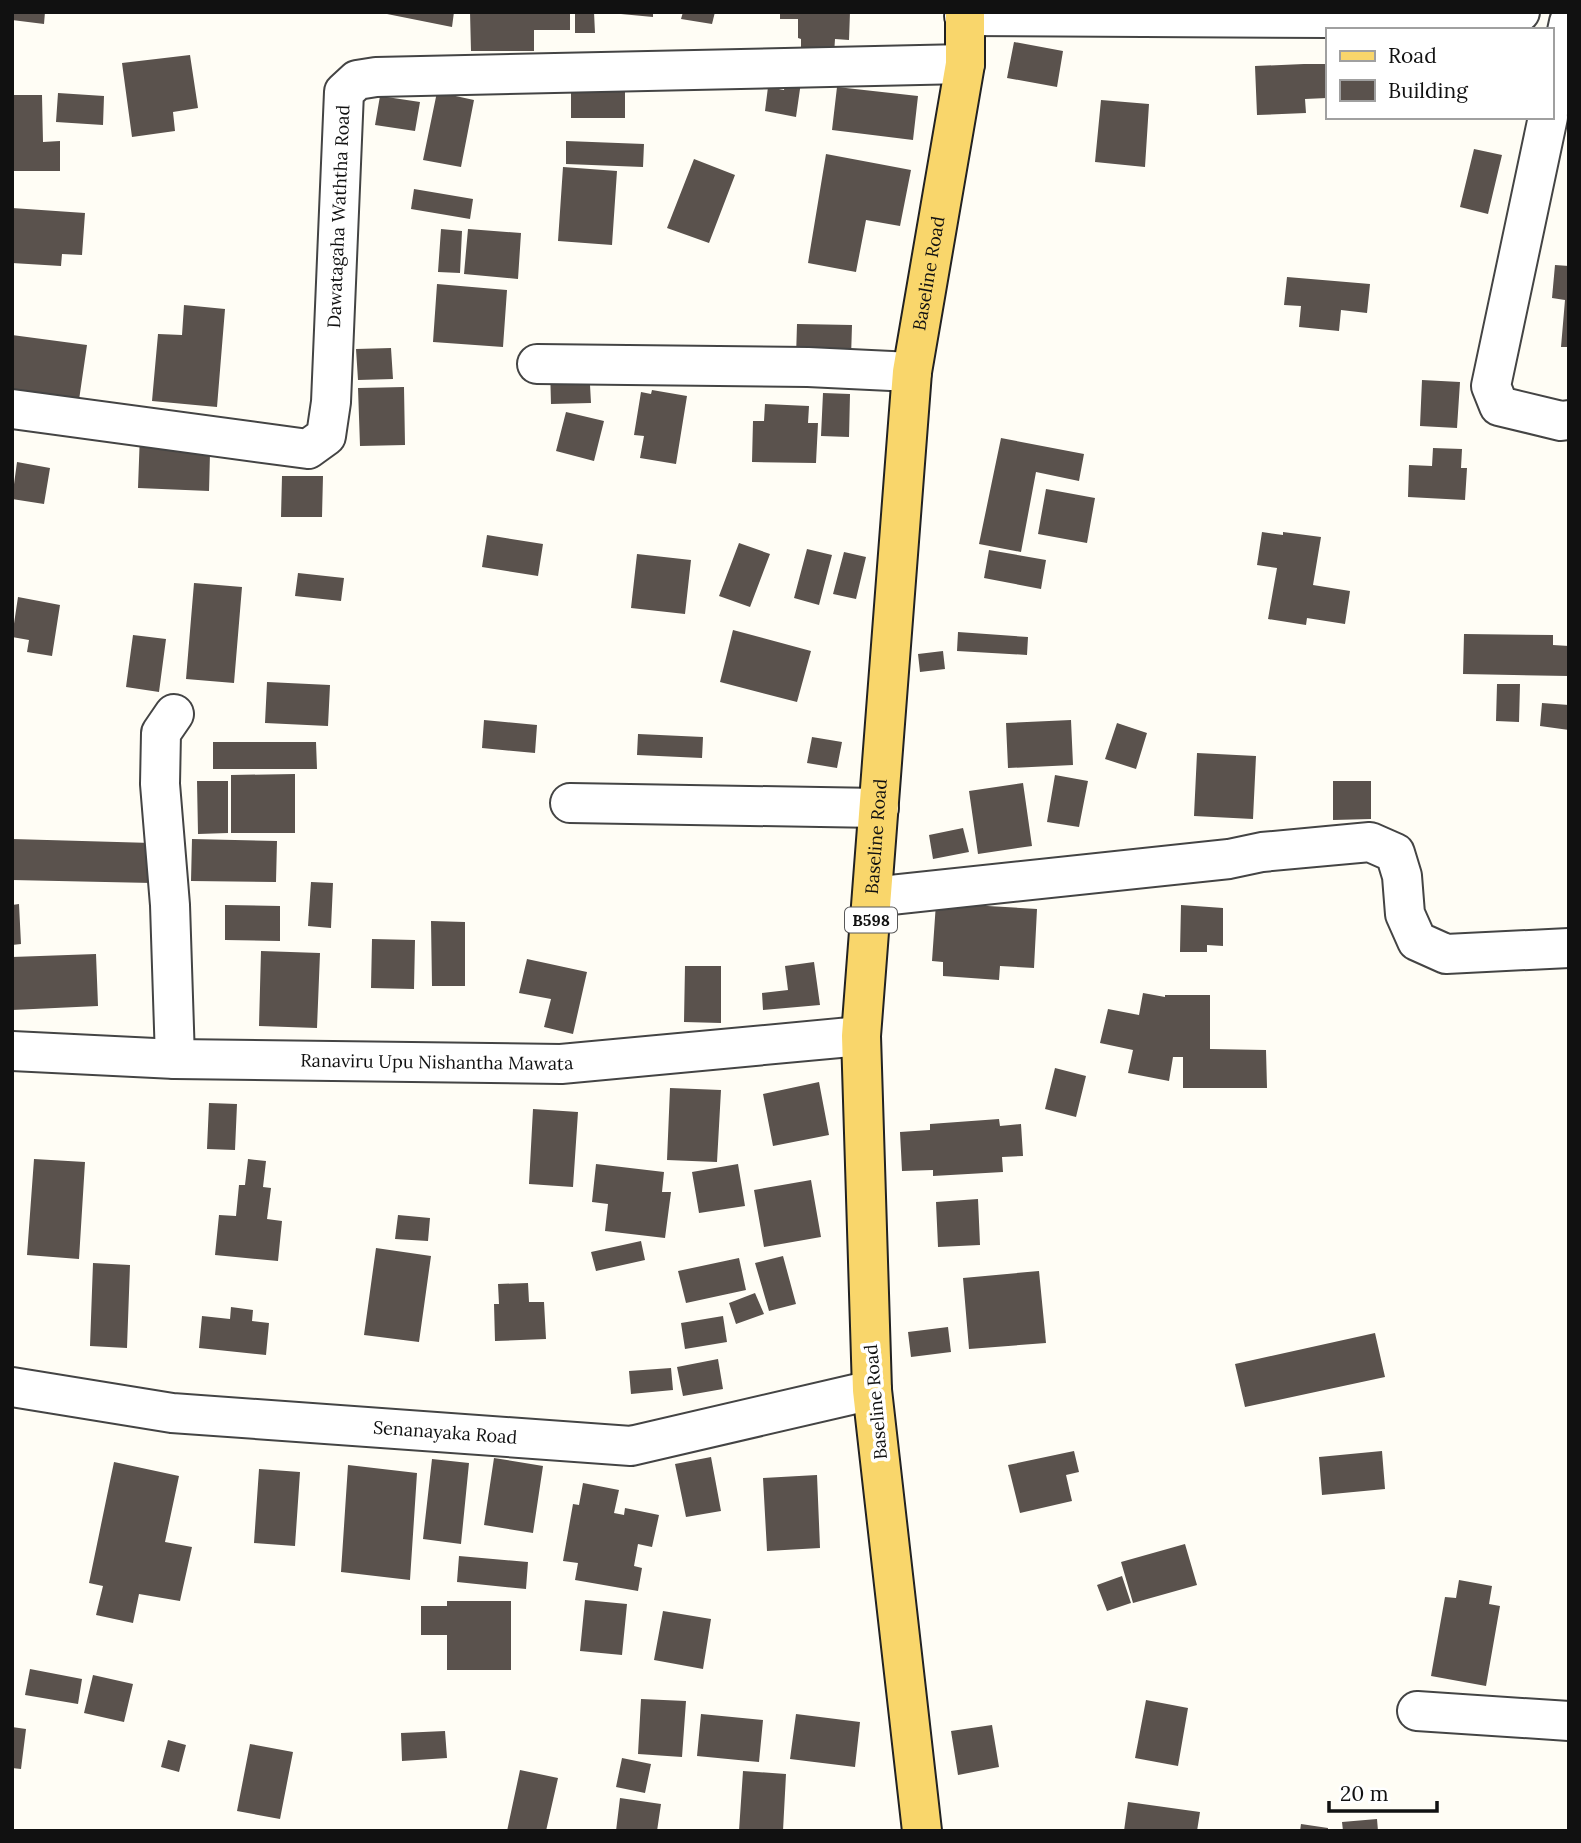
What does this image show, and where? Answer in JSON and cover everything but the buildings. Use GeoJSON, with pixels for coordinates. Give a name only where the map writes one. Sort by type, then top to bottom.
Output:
{"type":"FeatureCollection","features":[{"type":"Feature","properties":{"kind":"main road","name":"Baseline Road"},"geometry":{"type":"LineString","coordinates":[[922,1831],[872,1390],[861,1036],[912,372],[965,64],[964,14]]}},
{"type":"Feature","properties":{"kind":"street"},"geometry":{"type":"LineString","coordinates":[[964,14],[1328,18],[1520,12]]}},
{"type":"Feature","properties":{"kind":"street"},"geometry":{"type":"LineString","coordinates":[[1553,95],[1569,22]]}},
{"type":"Feature","properties":{"kind":"street","name":"Dawatagaha Waththa Road"},"geometry":{"type":"LineString","coordinates":[[12,410],[308,449],[326,436],[331,402],[344,92],[356,80],[376,77],[965,64]]}},
{"type":"Feature","properties":{"kind":"street"},"geometry":{"type":"LineString","coordinates":[[1548,119],[1491,386],[1499,406],[1561,421],[1569,420]]}},
{"type":"Feature","properties":{"kind":"street"},"geometry":{"type":"LineString","coordinates":[[537,364],[808,367],[912,372]]}},
{"type":"Feature","properties":{"kind":"street"},"geometry":{"type":"LineString","coordinates":[[174,714],[162,733],[160,784],[170,905],[175,1059]]}},
{"type":"Feature","properties":{"kind":"street"},"geometry":{"type":"LineString","coordinates":[[570,803],[879,808]]}},
{"type":"Feature","properties":{"kind":"street"},"geometry":{"type":"LineString","coordinates":[[872,897],[1370,842],[1395,853],[1402,876],[1405,914],[1418,941],[1446,954],[1569,948]]}},
{"type":"Feature","properties":{"kind":"street","name":"Ranaviru Upu Nishantha Mawata"},"geometry":{"type":"LineString","coordinates":[[12,1051],[175,1059],[561,1064],[861,1036]]}},
{"type":"Feature","properties":{"kind":"street","name":"Senanayaka Road"},"geometry":{"type":"LineString","coordinates":[[12,1387],[172,1413],[631,1446],[872,1390]]}},
{"type":"Feature","properties":{"kind":"street"},"geometry":{"type":"LineString","coordinates":[[1417,1712],[1569,1721]]}}]}
